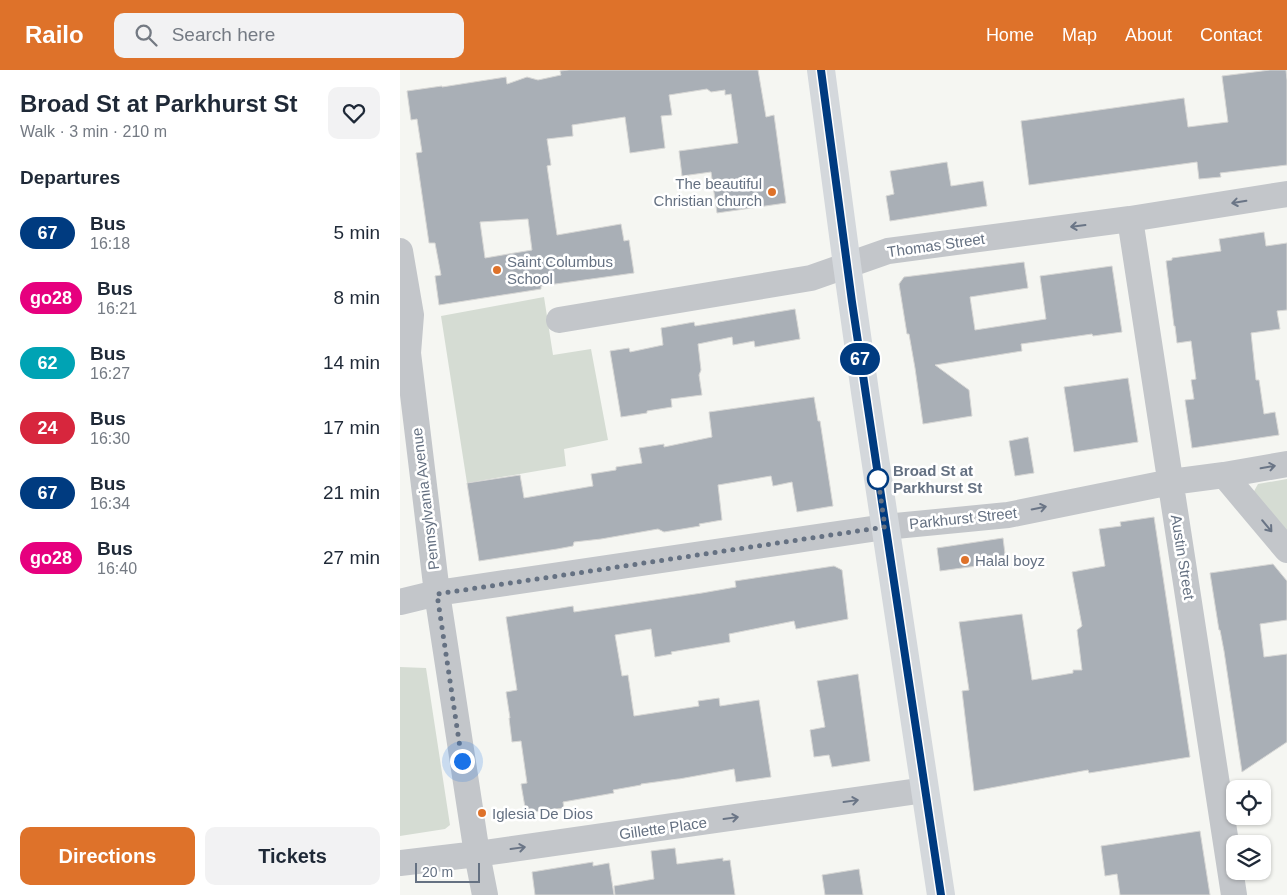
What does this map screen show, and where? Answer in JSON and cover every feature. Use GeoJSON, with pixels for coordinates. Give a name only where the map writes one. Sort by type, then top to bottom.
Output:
{"type":"FeatureCollection","features":[{"type":"Feature","properties":{"kind":"main road"},"geometry":{"type":"LineString","coordinates":[[821,70],[885,527],[941,895]]}},
{"type":"Feature","properties":{"kind":"street","name":"Thomas Street"},"geometry":{"type":"LineString","coordinates":[[559,320],[812,278],[888,251],[1130,219],[1287,194]]}},
{"type":"Feature","properties":{"kind":"street","name":"Austin Street"},"geometry":{"type":"LineString","coordinates":[[1130,219],[1234,895]]}},
{"type":"Feature","properties":{"kind":"street","name":"Pennsylvania Avenue"},"geometry":{"type":"LineString","coordinates":[[400,251],[411,315],[404,354],[437,594],[485,895]]}},
{"type":"Feature","properties":{"kind":"street","name":"Parkhurst Street"},"geometry":{"type":"LineString","coordinates":[[400,602],[437,594],[885,527],[1008,514],[1171,482],[1287,464]]}},
{"type":"Feature","properties":{"kind":"street"},"geometry":{"type":"LineString","coordinates":[[1224,475],[1287,550]]}},
{"type":"Feature","properties":{"kind":"street","name":"Gillette Place"},"geometry":{"type":"LineString","coordinates":[[400,863],[477,854],[925,790]]}},
{"type":"Feature","properties":{"kind":"shaded area"},"geometry":{"type":"Polygon","coordinates":[[[544,297],[553,355],[591,349],[608,440],[564,449],[566,466],[467,483],[441,316],[544,297]]]}},
{"type":"Feature","properties":{"kind":"shaded area"},"geometry":{"type":"Polygon","coordinates":[[[1287,479],[1287,531],[1253,493],[1258,484],[1287,479]]]}},
{"type":"Feature","properties":{"kind":"shaded area"},"geometry":{"type":"Polygon","coordinates":[[[400,667],[426,668],[450,825],[445,829],[400,836],[400,667]]]}},
{"type":"Feature","properties":{"kind":"building"},"geometry":{"type":"Polygon","coordinates":[[[758,70],[766,117],[774,115],[786,203],[717,213],[711,172],[682,176],[679,151],[738,143],[731,94],[725,95],[725,90],[711,92],[707,89],[669,95],[672,115],[661,116],[665,148],[630,153],[625,117],[572,125],[573,136],[547,139],[551,165],[547,166],[557,235],[621,224],[624,241],[629,240],[634,273],[541,286],[541,289],[439,305],[435,276],[441,275],[435,243],[429,243],[416,153],[422,152],[417,119],[411,120],[407,91],[506,77],[507,84],[527,77],[538,80],[561,75],[560,71],[758,70]],[[528,219],[480,222],[485,258],[532,250],[528,219]]]}},
{"type":"Feature","properties":{"kind":"building"},"geometry":{"type":"Polygon","coordinates":[[[1286,70],[1287,165],[1220,173],[1221,177],[1199,179],[1197,162],[1029,185],[1021,121],[1184,98],[1188,127],[1228,122],[1222,76],[1286,70]]]}},
{"type":"Feature","properties":{"kind":"building"},"geometry":{"type":"Polygon","coordinates":[[[947,162],[951,186],[983,181],[987,206],[890,221],[886,196],[894,194],[890,171],[947,162]]]}},
{"type":"Feature","properties":{"kind":"building"},"geometry":{"type":"Polygon","coordinates":[[[1264,232],[1266,246],[1287,243],[1287,310],[1277,311],[1280,329],[1251,333],[1256,380],[1259,380],[1264,414],[1275,412],[1279,435],[1192,448],[1185,400],[1194,399],[1191,380],[1196,379],[1191,341],[1177,343],[1166,261],[1172,260],[1172,258],[1221,251],[1219,239],[1264,232]]]}},
{"type":"Feature","properties":{"kind":"building"},"geometry":{"type":"Polygon","coordinates":[[[1024,262],[1028,288],[970,297],[975,330],[1046,319],[1040,276],[1112,266],[1122,332],[1093,336],[1092,334],[1021,344],[1022,351],[935,365],[969,390],[972,416],[923,424],[915,368],[899,284],[904,277],[1024,262]]]}},
{"type":"Feature","properties":{"kind":"building"},"geometry":{"type":"Polygon","coordinates":[[[795,309],[800,339],[755,347],[754,341],[733,345],[732,337],[698,344],[702,395],[671,399],[672,407],[621,417],[610,351],[629,348],[630,352],[663,345],[661,328],[694,322],[695,326],[795,309]]]}},
{"type":"Feature","properties":{"kind":"building"},"geometry":{"type":"Polygon","coordinates":[[[1128,378],[1138,442],[1074,452],[1064,387],[1128,378]]]}},
{"type":"Feature","properties":{"kind":"building"},"geometry":{"type":"Polygon","coordinates":[[[814,397],[818,421],[820,421],[833,506],[797,512],[792,482],[773,486],[771,476],[718,485],[722,520],[664,532],[658,529],[574,542],[573,546],[479,561],[467,483],[520,475],[524,498],[593,486],[591,474],[616,470],[616,467],[642,463],[639,448],[664,444],[664,447],[712,437],[709,412],[814,397]]]}},
{"type":"Feature","properties":{"kind":"building"},"geometry":{"type":"Polygon","coordinates":[[[1028,437],[1034,473],[1015,476],[1009,441],[1028,437]]]}},
{"type":"Feature","properties":{"kind":"building"},"geometry":{"type":"Polygon","coordinates":[[[1154,517],[1190,757],[1089,773],[1088,770],[974,791],[962,691],[969,690],[959,622],[1022,614],[1032,680],[1073,673],[1073,670],[1082,670],[1077,630],[1082,626],[1072,572],[1105,566],[1099,529],[1121,526],[1120,522],[1154,517]]]}},
{"type":"Feature","properties":{"kind":"building"},"geometry":{"type":"Polygon","coordinates":[[[1003,538],[1006,562],[940,571],[937,548],[1003,538]]]}},
{"type":"Feature","properties":{"kind":"building"},"geometry":{"type":"Polygon","coordinates":[[[1273,564],[1287,581],[1287,620],[1260,624],[1264,657],[1287,654],[1287,742],[1242,772],[1210,573],[1273,564]]]}},
{"type":"Feature","properties":{"kind":"building"},"geometry":{"type":"Polygon","coordinates":[[[834,566],[842,570],[848,619],[796,629],[794,621],[729,634],[730,642],[671,652],[672,654],[655,657],[651,629],[615,635],[622,676],[628,675],[634,716],[699,706],[698,701],[719,698],[720,706],[759,700],[771,777],[736,782],[734,769],[641,784],[613,790],[614,793],[563,802],[564,808],[526,813],[521,784],[527,783],[521,741],[512,742],[506,692],[517,690],[506,617],[573,606],[574,612],[702,593],[736,587],[735,581],[834,566]]]}},
{"type":"Feature","properties":{"kind":"building"},"geometry":{"type":"Polygon","coordinates":[[[858,674],[870,761],[832,767],[829,755],[814,757],[810,730],[825,727],[817,681],[858,674]]]}},
{"type":"Feature","properties":{"kind":"building"},"geometry":{"type":"Polygon","coordinates":[[[1200,831],[1210,895],[1120,895],[1117,874],[1105,876],[1101,846],[1200,831]]]}},
{"type":"Feature","properties":{"kind":"building"},"geometry":{"type":"Polygon","coordinates":[[[675,848],[677,864],[723,858],[723,861],[730,860],[735,895],[615,895],[614,886],[654,879],[651,851],[675,848]]]}},
{"type":"Feature","properties":{"kind":"building"},"geometry":{"type":"Polygon","coordinates":[[[593,862],[593,866],[609,863],[614,895],[535,895],[532,872],[593,862]]]}},
{"type":"Feature","properties":{"kind":"building"},"geometry":{"type":"Polygon","coordinates":[[[859,869],[863,895],[825,895],[822,875],[859,869]]]}},
{"type":"Feature","properties":{"kind":"bus line","name":"67"},"geometry":{"type":"LineString","coordinates":[[821,70],[852,302],[941,895]]}},
{"type":"Feature","properties":{"kind":"place","name":"The beautiful Christian church"},"geometry":{"type":"Point","coordinates":[772,192]}},
{"type":"Feature","properties":{"kind":"place","name":"Saint Columbus School"},"geometry":{"type":"Point","coordinates":[497,270]}},
{"type":"Feature","properties":{"kind":"place","name":"Broad St at Parkhurst St"},"geometry":{"type":"Point","coordinates":[878,479]}},
{"type":"Feature","properties":{"kind":"place","name":"Halal boyz"},"geometry":{"type":"Point","coordinates":[965,560]}},
{"type":"Feature","properties":{"kind":"place","name":"Iglesia De Dios"},"geometry":{"type":"Point","coordinates":[482,813]}},
{"type":"Feature","properties":{"kind":"route"},"geometry":{"type":"LineString","coordinates":[[462,761],[437,594],[885,527],[878,479]]}}]}
